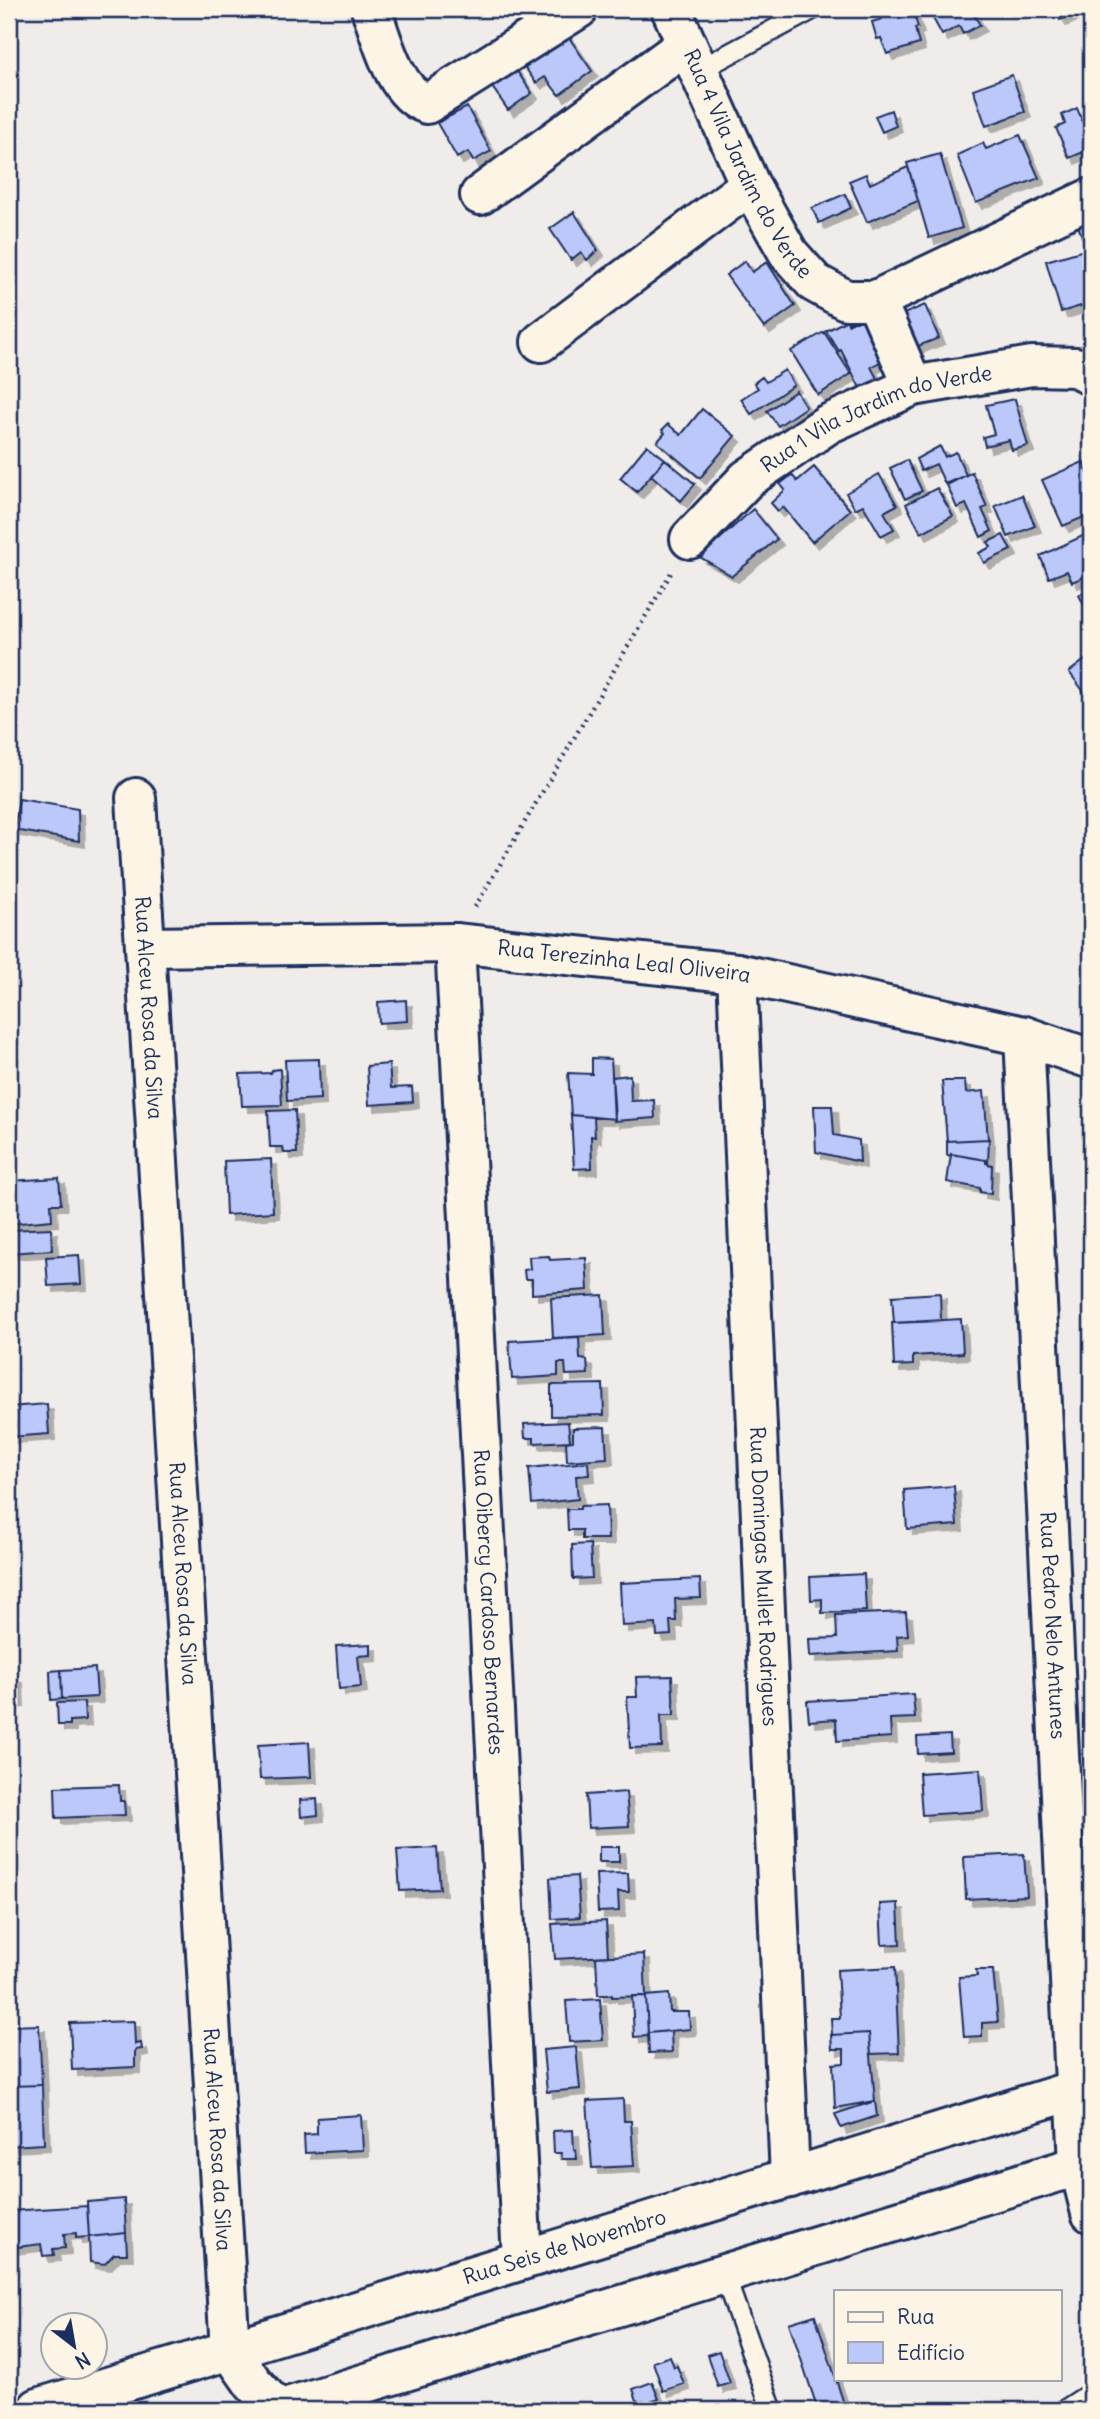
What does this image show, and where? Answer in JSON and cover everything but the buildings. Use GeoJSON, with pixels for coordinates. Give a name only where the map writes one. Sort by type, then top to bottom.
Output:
{"type":"FeatureCollection","features":[{"type":"Feature","properties":{"kind":"street"},"geometry":{"type":"LineString","coordinates":[[371,9],[398,81],[416,100],[427,104],[578,9]]}},
{"type":"Feature","properties":{"kind":"street","name":"Rua 4 Vila Jardim do Verde"},"geometry":{"type":"LineString","coordinates":[[671,9],[750,185],[789,254],[815,283],[861,300]]}},
{"type":"Feature","properties":{"kind":"street"},"geometry":{"type":"LineString","coordinates":[[480,195],[693,57]]}},
{"type":"Feature","properties":{"kind":"street"},"geometry":{"type":"LineString","coordinates":[[541,342],[750,185]]}},
{"type":"Feature","properties":{"kind":"street"},"geometry":{"type":"LineString","coordinates":[[913,386],[861,300],[1091,198]]}},
{"type":"Feature","properties":{"kind":"street","name":"Rua 1 Vila Jardim do Verde"},"geometry":{"type":"LineString","coordinates":[[690,539],[747,479],[828,424],[913,386],[1032,366],[1076,367],[1091,376]]}},
{"type":"Feature","properties":{"kind":"street","name":"Rua Alceu Rosa da Silva"},"geometry":{"type":"LineString","coordinates":[[136,798],[230,2350]]}},
{"type":"Feature","properties":{"kind":"street","name":"Rua Terezinha Leal Oliveira"},"geometry":{"type":"LineString","coordinates":[[145,947],[455,943],[737,973],[1024,1036],[1091,1059]]}},
{"type":"Feature","properties":{"kind":"street","name":"Rua Oibercy Cardoso Bernardes"},"geometry":{"type":"LineString","coordinates":[[455,943],[522,2260]]}},
{"type":"Feature","properties":{"kind":"street","name":"Rua Domingas Mullet Rodrigues"},"geometry":{"type":"LineString","coordinates":[[737,973],[790,2178]]}},
{"type":"Feature","properties":{"kind":"street","name":"Rua Pedro Nelo Antunes"},"geometry":{"type":"LineString","coordinates":[[1024,1036],[1084,2088],[1085,2163],[1091,2213]]}},
{"type":"Feature","properties":{"kind":"street","name":"Rua Seis de Novembro"},"geometry":{"type":"LineString","coordinates":[[38,2407],[1084,2088]]}},
{"type":"Feature","properties":{"kind":"street"},"geometry":{"type":"LineString","coordinates":[[230,2350],[253,2384],[278,2410],[1085,2163]]}},
{"type":"Feature","properties":{"kind":"lane"},"geometry":{"type":"LineString","coordinates":[[693,57],[813,9]]}},
{"type":"Feature","properties":{"kind":"lane"},"geometry":{"type":"LineString","coordinates":[[724,2274],[772,2410]]}},
{"type":"Feature","properties":{"kind":"lane"},"geometry":{"type":"LineString","coordinates":[[1065,2410],[1091,2393]]}},
{"type":"Feature","properties":{"kind":"path"},"geometry":{"type":"LineString","coordinates":[[455,943],[690,539]]}}]}
